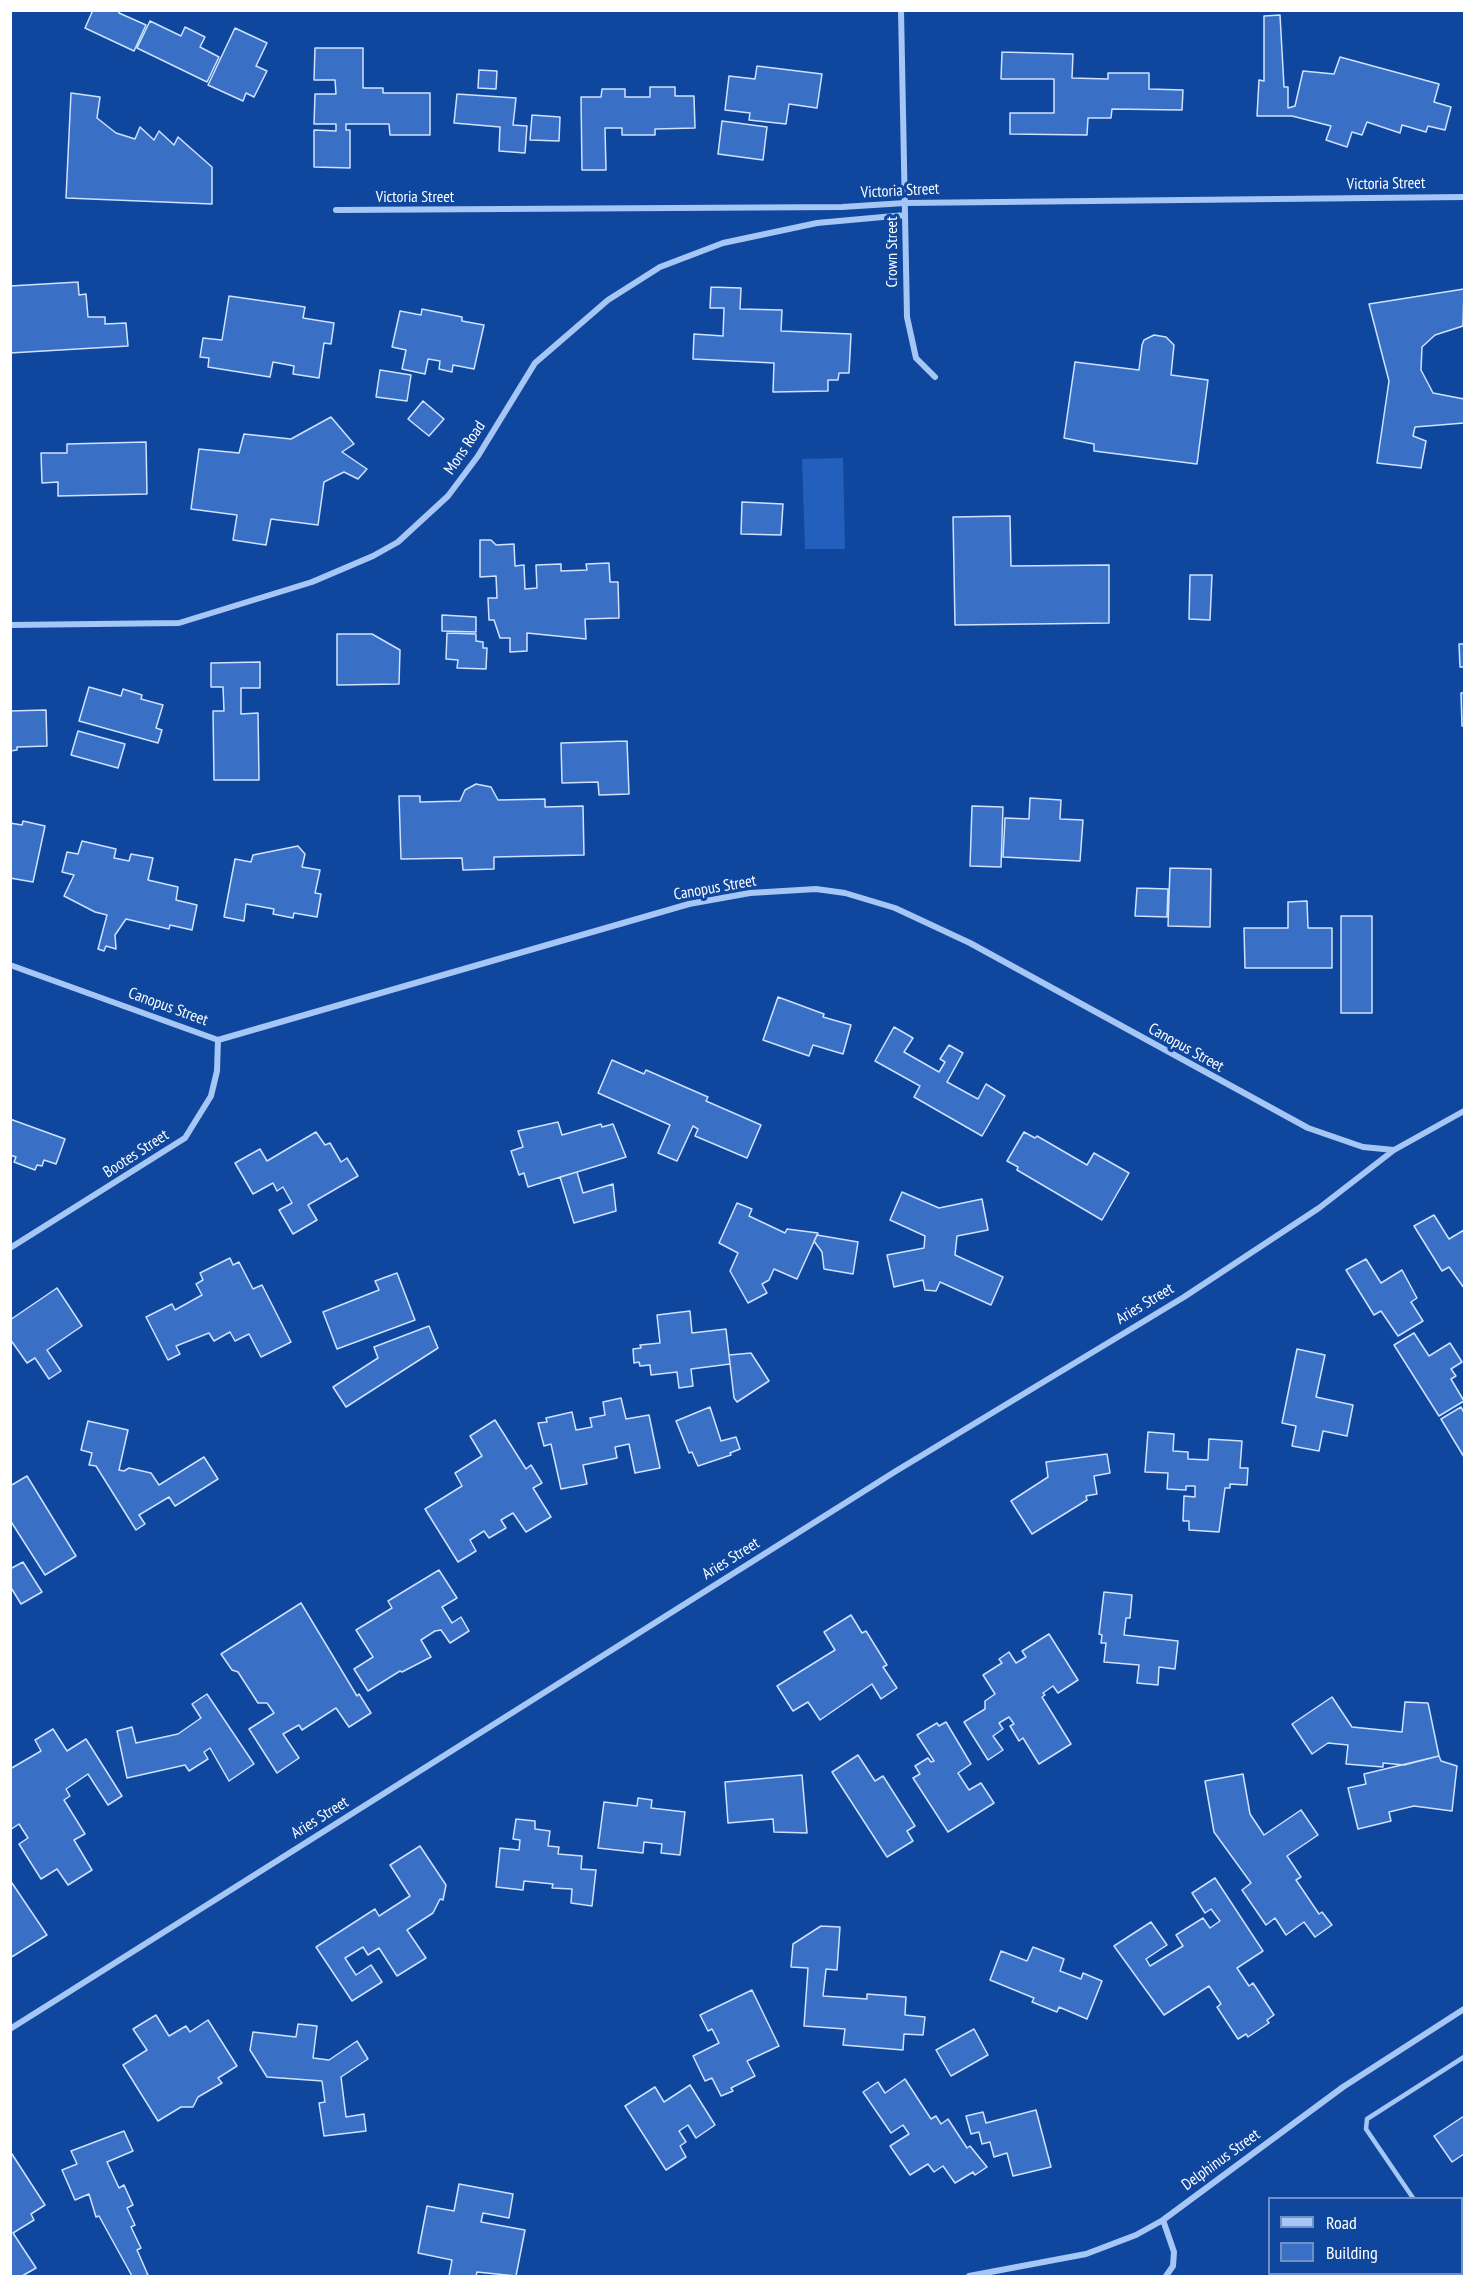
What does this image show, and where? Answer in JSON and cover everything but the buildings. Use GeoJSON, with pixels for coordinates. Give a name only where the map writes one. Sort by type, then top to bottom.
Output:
{"type":"FeatureCollection","features":[{"type":"Feature","properties":{"kind":"street","name":"Crown Street"},"geometry":{"type":"LineString","coordinates":[[901,10],[909,335],[916,358],[935,376]]}},
{"type":"Feature","properties":{"kind":"street","name":"Victoria Street"},"geometry":{"type":"LineString","coordinates":[[336,210],[842,207],[905,202],[1464,196]]}},
{"type":"Feature","properties":{"kind":"street","name":"Mons Road"},"geometry":{"type":"LineString","coordinates":[[10,626],[179,623],[312,582],[373,556],[398,542],[448,496],[478,456],[535,363],[608,300],[660,267],[723,243],[817,223],[905,215]]}},
{"type":"Feature","properties":{"kind":"street","name":"Canopus Street"},"geometry":{"type":"LineString","coordinates":[[10,965],[218,1040],[689,904],[750,893],[816,889],[845,893],[896,908],[970,943],[1283,1116],[1342,1141],[1363,1147],[1394,1150]]}},
{"type":"Feature","properties":{"kind":"street","name":"Bootes Street"},"geometry":{"type":"LineString","coordinates":[[10,1248],[185,1138],[211,1096],[218,1071],[218,1040]]}},
{"type":"Feature","properties":{"kind":"street","name":"Aries Street"},"geometry":{"type":"LineString","coordinates":[[10,2029],[896,1471],[1184,1297],[1319,1208],[1394,1150],[1464,1111]]}},
{"type":"Feature","properties":{"kind":"street","name":"Delphinus Street"},"geometry":{"type":"LineString","coordinates":[[969,2277],[1086,2254],[1136,2235],[1163,2220],[1344,2087],[1464,2009]]}},
{"type":"Feature","properties":{"kind":"street"},"geometry":{"type":"LineString","coordinates":[[1163,2220],[1174,2252],[1173,2266],[1166,2277]]}},
{"type":"Feature","properties":{"kind":"lane"},"geometry":{"type":"LineString","coordinates":[[1412,2197],[1366,2128],[1366,2119],[1464,2056]]}},
{"type":"Feature","properties":{"kind":"shaded area"},"geometry":{"type":"Polygon","coordinates":[[[843,458],[845,549],[805,549],[802,459],[843,458]]]}}]}
